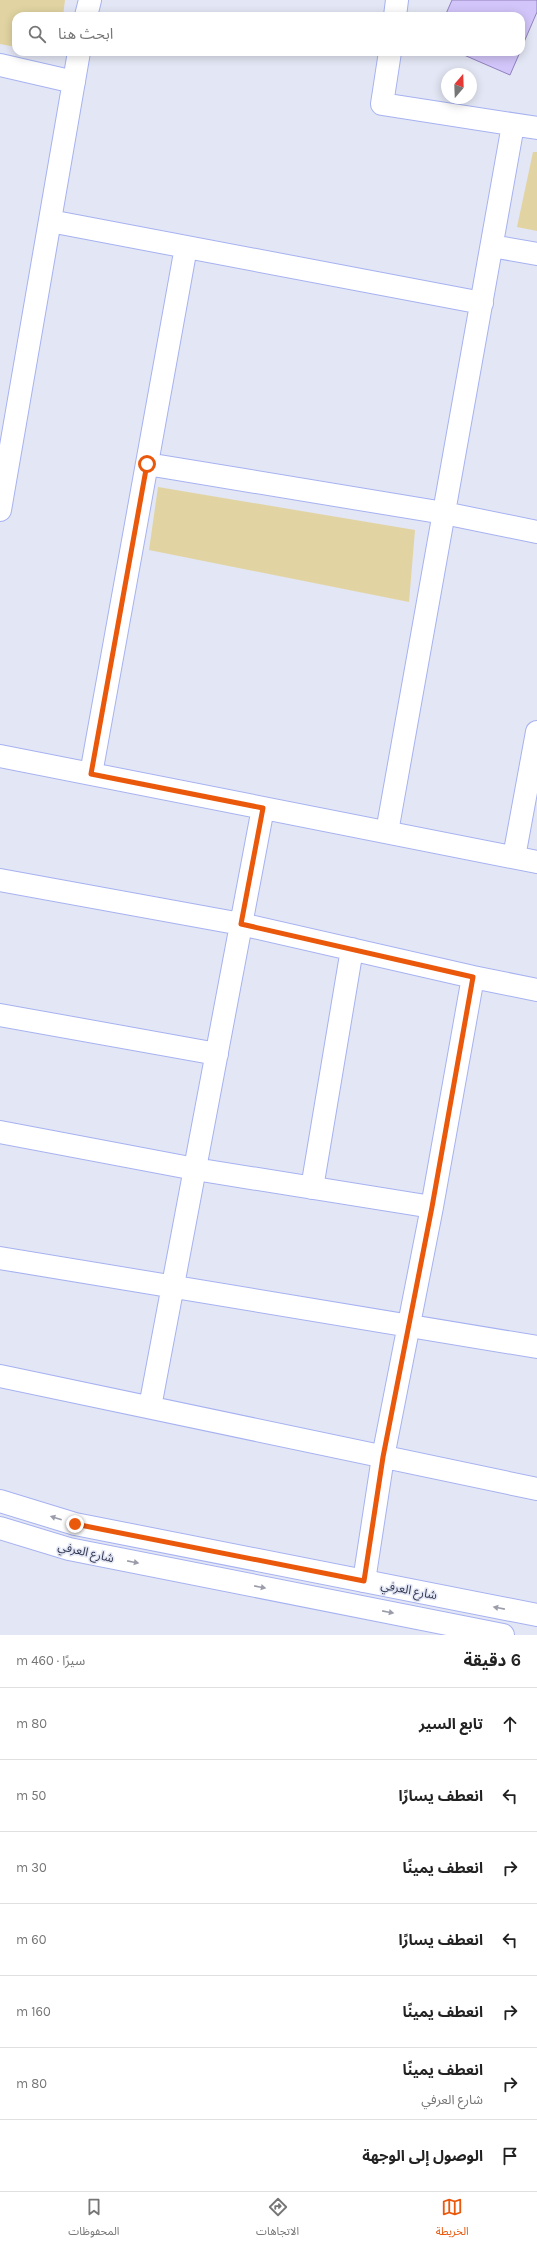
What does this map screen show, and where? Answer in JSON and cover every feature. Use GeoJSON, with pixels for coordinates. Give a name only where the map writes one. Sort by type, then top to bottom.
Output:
{"type":"FeatureCollection","features":[{"type":"Feature","properties":{"kind":"street"},"geometry":{"type":"LineString","coordinates":[[87,12],[90,0]]}},
{"type":"Feature","properties":{"kind":"street"},"geometry":{"type":"LineString","coordinates":[[396,12],[397,0]]}},
{"type":"Feature","properties":{"kind":"street"},"geometry":{"type":"LineString","coordinates":[[0,510],[78,56]]}},
{"type":"Feature","properties":{"kind":"street"},"geometry":{"type":"LineString","coordinates":[[389,56],[382,104],[537,128]]}},
{"type":"Feature","properties":{"kind":"street"},"geometry":{"type":"LineString","coordinates":[[0,66],[74,82]]}},
{"type":"Feature","properties":{"kind":"street"},"geometry":{"type":"LineString","coordinates":[[387,832],[513,125]]}},
{"type":"Feature","properties":{"kind":"street"},"geometry":{"type":"LineString","coordinates":[[50,221],[482,303]]}},
{"type":"Feature","properties":{"kind":"street"},"geometry":{"type":"LineString","coordinates":[[492,246],[537,254]]}},
{"type":"Feature","properties":{"kind":"street"},"geometry":{"type":"LineString","coordinates":[[91,774],[186,247]]}},
{"type":"Feature","properties":{"kind":"street"},"geometry":{"type":"LineString","coordinates":[[147,464],[444,513],[537,532]]}},
{"type":"Feature","properties":{"kind":"street"},"geometry":{"type":"LineString","coordinates":[[514,857],[537,732]]}},
{"type":"Feature","properties":{"kind":"street"},"geometry":{"type":"LineString","coordinates":[[0,756],[537,862]]}},
{"type":"Feature","properties":{"kind":"street"},"geometry":{"type":"LineString","coordinates":[[150,1407],[263,808]]}},
{"type":"Feature","properties":{"kind":"street"},"geometry":{"type":"LineString","coordinates":[[0,880],[241,924],[473,977],[537,990]]}},
{"type":"Feature","properties":{"kind":"street"},"geometry":{"type":"LineString","coordinates":[[312,1188],[352,949]]}},
{"type":"Feature","properties":{"kind":"street"},"geometry":{"type":"LineString","coordinates":[[364,1581],[383,1457],[407,1325],[432,1207],[473,977]]}},
{"type":"Feature","properties":{"kind":"street"},"geometry":{"type":"LineString","coordinates":[[0,1015],[217,1054]]}},
{"type":"Feature","properties":{"kind":"street"},"geometry":{"type":"LineString","coordinates":[[0,1132],[195,1169],[432,1207]]}},
{"type":"Feature","properties":{"kind":"street"},"geometry":{"type":"LineString","coordinates":[[0,1258],[537,1347]]}},
{"type":"Feature","properties":{"kind":"street"},"geometry":{"type":"LineString","coordinates":[[0,1376],[537,1489]]}},
{"type":"Feature","properties":{"kind":"street","name":"شارع العرفي"},"geometry":{"type":"LineString","coordinates":[[0,1501],[75,1524],[537,1615]]}},
{"type":"Feature","properties":{"kind":"street","name":"شارع العرفي"},"geometry":{"type":"LineString","coordinates":[[0,1528],[69,1549],[503,1635]]}},
{"type":"Feature","properties":{"kind":"shaded area"},"geometry":{"type":"Polygon","coordinates":[[[0,0],[65,0],[64,12],[12,12],[12,46],[0,44],[0,0]]]}},
{"type":"Feature","properties":{"kind":"shaded area"},"geometry":{"type":"Polygon","coordinates":[[[533,152],[537,152],[537,231],[517,227],[533,152]]]}},
{"type":"Feature","properties":{"kind":"shaded area"},"geometry":{"type":"Polygon","coordinates":[[[158,487],[415,530],[409,602],[149,550],[158,487]]]}},
{"type":"Feature","properties":{"kind":"building"},"geometry":{"type":"Polygon","coordinates":[[[452,0],[537,0],[537,12],[525,40],[525,12],[447,12],[452,0]]]}},
{"type":"Feature","properties":{"kind":"building"},"geometry":{"type":"Polygon","coordinates":[[[466,56],[518,56],[510,75],[466,56]]]}},
{"type":"Feature","properties":{"kind":"route"},"geometry":{"type":"LineString","coordinates":[[75,1524],[364,1581],[383,1457],[407,1325],[432,1207],[473,977],[241,924],[263,808],[91,774],[147,464]]}}]}
